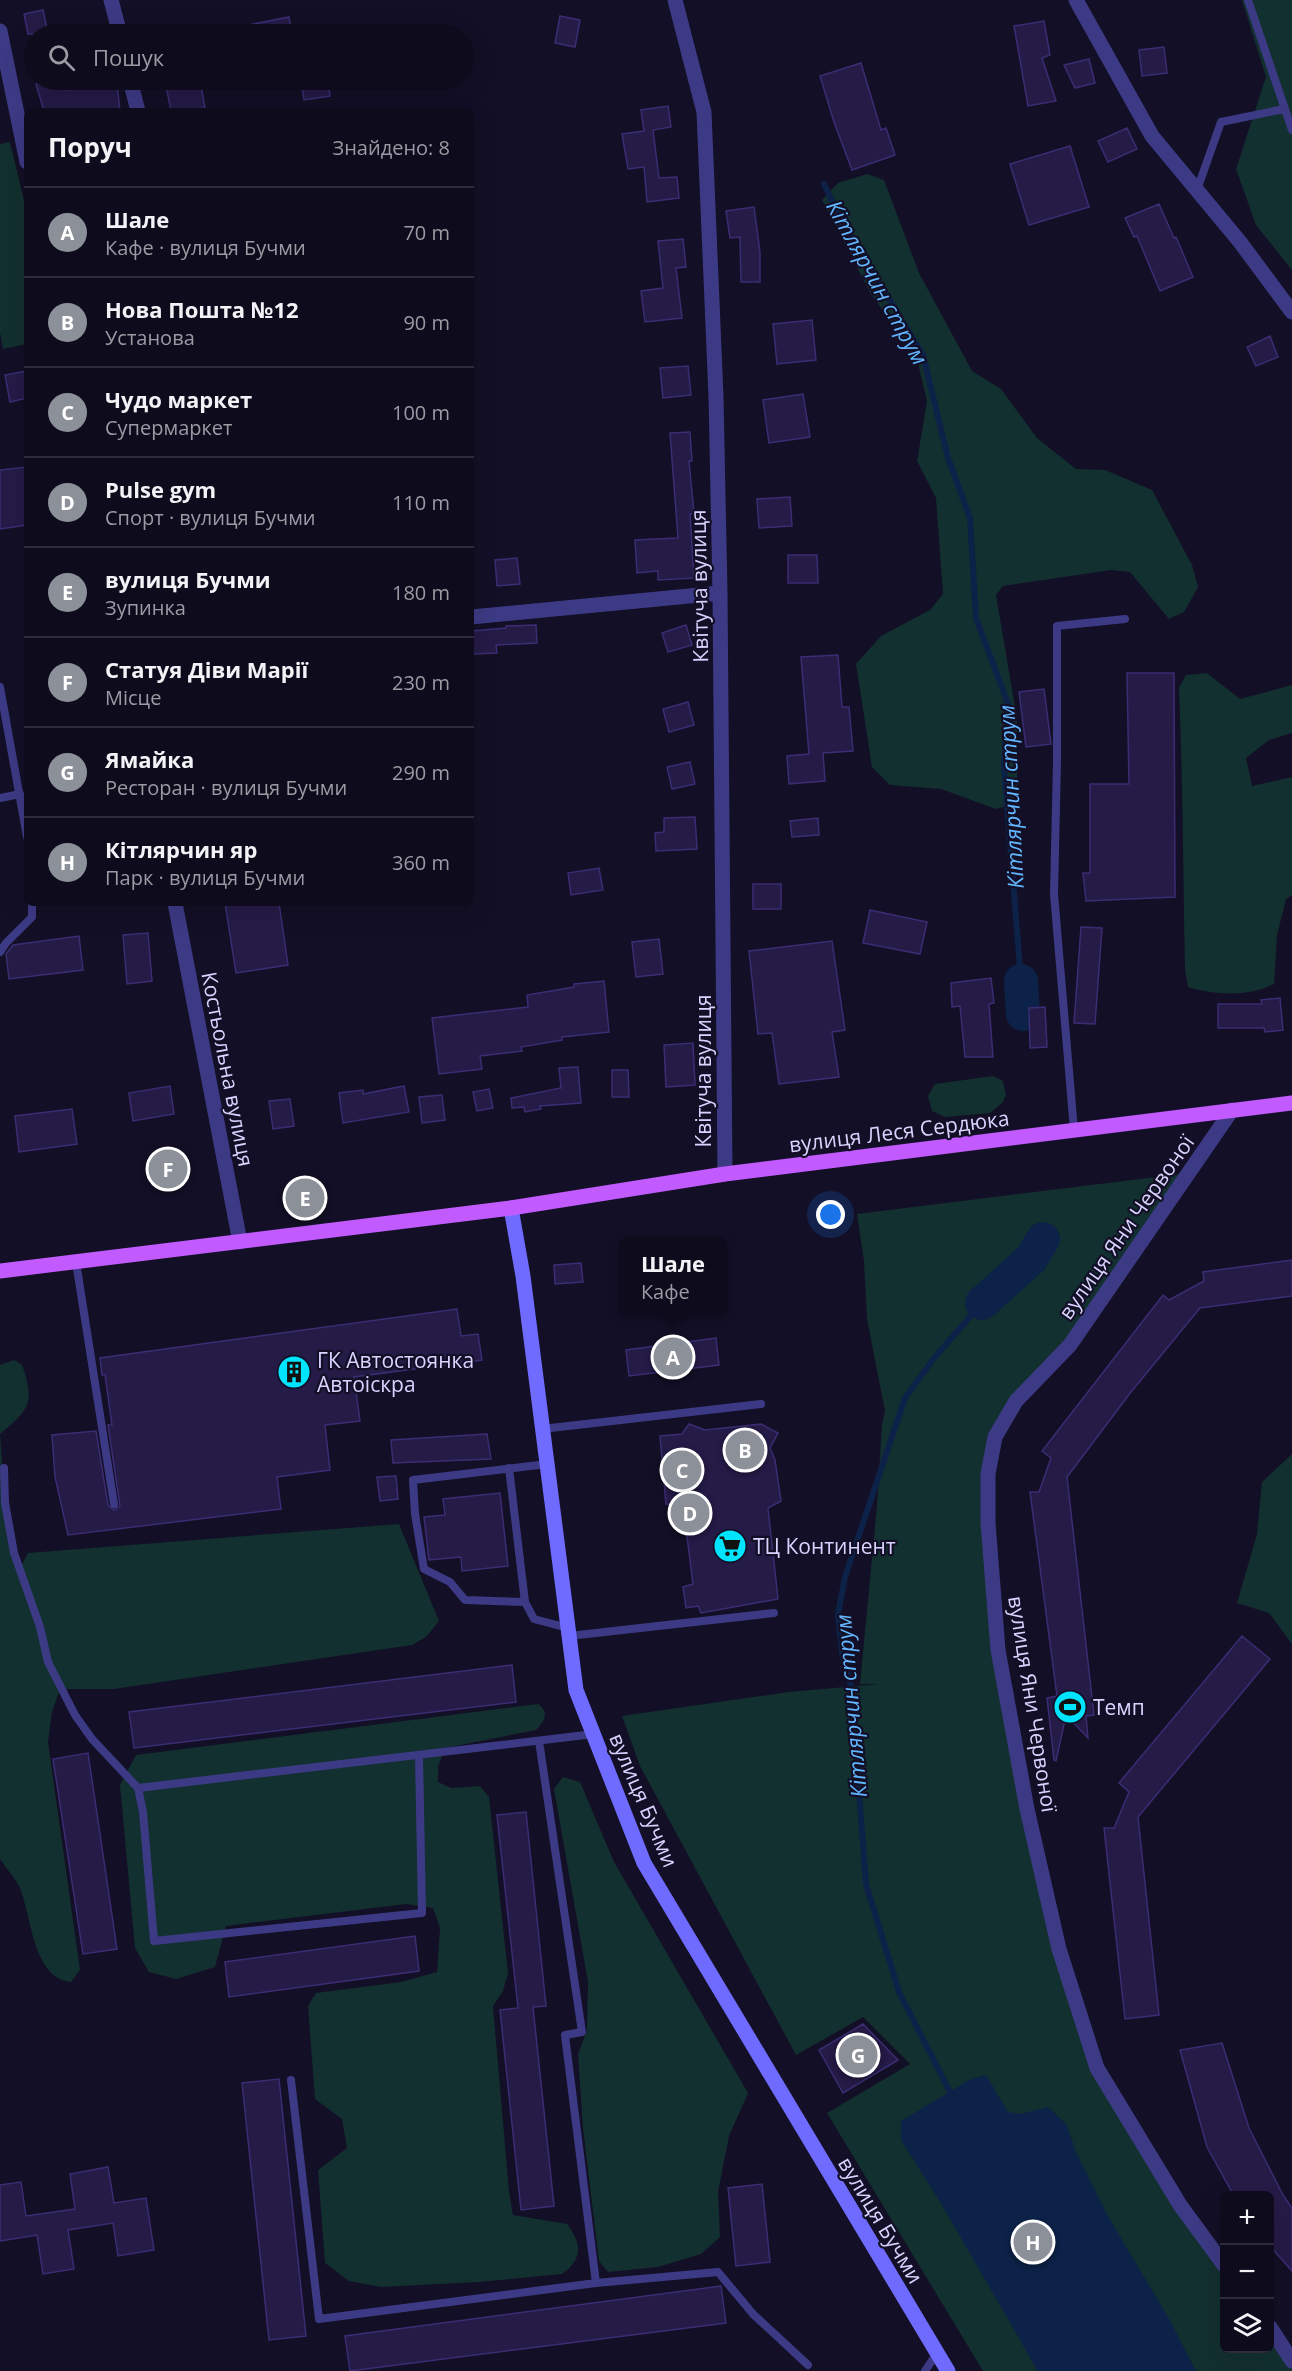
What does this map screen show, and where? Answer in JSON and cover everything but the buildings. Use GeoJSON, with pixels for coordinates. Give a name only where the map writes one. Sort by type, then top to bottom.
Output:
{"type":"FeatureCollection","features":[{"type":"Feature","properties":{"kind":"main road","name":"вулиця Леся Сердюка"},"geometry":{"type":"LineString","coordinates":[[0,1271],[512,1208],[725,1174],[1292,1103]]}},
{"type":"Feature","properties":{"kind":"street"},"geometry":{"type":"LineString","coordinates":[[111,0],[117,24]]}},
{"type":"Feature","properties":{"kind":"street","name":"Квітуча вулиця"},"geometry":{"type":"LineString","coordinates":[[675,0],[704,112],[716,396],[720,593],[725,1174]]}},
{"type":"Feature","properties":{"kind":"street"},"geometry":{"type":"LineString","coordinates":[[1076,0],[1152,136],[1240,242],[1292,312]]}},
{"type":"Feature","properties":{"kind":"street"},"geometry":{"type":"LineString","coordinates":[[0,31],[24,147]]}},
{"type":"Feature","properties":{"kind":"street"},"geometry":{"type":"LineString","coordinates":[[133,90],[137,108]]}},
{"type":"Feature","properties":{"kind":"street"},"geometry":{"type":"LineString","coordinates":[[474,617],[720,593]]}},
{"type":"Feature","properties":{"kind":"street","name":"Костьольна вулиця"},"geometry":{"type":"LineString","coordinates":[[177,906],[240,1242]]}},
{"type":"Feature","properties":{"kind":"street","name":"вулиця Яни Червоної"},"geometry":{"type":"LineString","coordinates":[[1220,2260],[1180,2205],[1097,2068],[1059,1949],[1027,1809],[998,1650],[988,1523],[988,1474],[995,1437],[1016,1401],[1070,1345],[1232,1110]]}},
{"type":"Feature","properties":{"kind":"street","name":"вулиця Бучми"},"geometry":{"type":"LineString","coordinates":[[512,1208],[523,1276],[576,1690],[644,1863],[948,2371]]}},
{"type":"Feature","properties":{"kind":"street"},"geometry":{"type":"LineString","coordinates":[[1274,2334],[1292,2361]]}},
{"type":"Feature","properties":{"kind":"lane"},"geometry":{"type":"LineString","coordinates":[[1248,0],[1292,130]]}},
{"type":"Feature","properties":{"kind":"lane"},"geometry":{"type":"LineString","coordinates":[[1197,190],[1221,122],[1284,109]]}},
{"type":"Feature","properties":{"kind":"lane"},"geometry":{"type":"LineString","coordinates":[[1074,1130],[1054,894],[1058,762],[1057,626],[1125,619]]}},
{"type":"Feature","properties":{"kind":"lane"},"geometry":{"type":"LineString","coordinates":[[0,687],[24,819]]}},
{"type":"Feature","properties":{"kind":"lane"},"geometry":{"type":"LineString","coordinates":[[0,798],[20,794]]}},
{"type":"Feature","properties":{"kind":"lane"},"geometry":{"type":"LineString","coordinates":[[0,952],[32,917],[32,906]]}},
{"type":"Feature","properties":{"kind":"lane"},"geometry":{"type":"LineString","coordinates":[[76,1262],[114,1504]]}},
{"type":"Feature","properties":{"kind":"lane"},"geometry":{"type":"LineString","coordinates":[[542,1429],[761,1404]]}},
{"type":"Feature","properties":{"kind":"lane"},"geometry":{"type":"LineString","coordinates":[[525,1602],[465,1600],[450,1582],[424,1569],[415,1514],[413,1480],[547,1464]]}},
{"type":"Feature","properties":{"kind":"lane"},"geometry":{"type":"LineString","coordinates":[[4,1468],[5,1503],[14,1553],[40,1627],[48,1662],[75,1715],[92,1739],[138,1788],[143,1812],[154,1941],[422,1913],[419,1755]]}},
{"type":"Feature","properties":{"kind":"lane"},"geometry":{"type":"LineString","coordinates":[[509,1468],[525,1602],[534,1619],[569,1632],[774,1613]]}},
{"type":"Feature","properties":{"kind":"lane"},"geometry":{"type":"LineString","coordinates":[[138,1788],[594,1734]]}},
{"type":"Feature","properties":{"kind":"lane"},"geometry":{"type":"LineString","coordinates":[[539,1741],[582,2032],[565,2035],[596,2283]]}},
{"type":"Feature","properties":{"kind":"lane"},"geometry":{"type":"LineString","coordinates":[[291,2080],[319,2319],[596,2283],[718,2272],[753,2314],[807,2366]]}},
{"type":"Feature","properties":{"kind":"lane"},"geometry":{"type":"LineString","coordinates":[[925,2371],[937,2354]]}},
{"type":"Feature","properties":{"kind":"green space"},"geometry":{"type":"Polygon","coordinates":[[[1242,0],[1292,0],[1292,270],[1256,225],[1236,169],[1266,77],[1242,0]]]}},
{"type":"Feature","properties":{"kind":"green space"},"geometry":{"type":"Polygon","coordinates":[[[10,142],[24,200],[24,345],[3,349],[0,332],[0,144],[10,142]]]}},
{"type":"Feature","properties":{"kind":"green space"},"geometry":{"type":"Polygon","coordinates":[[[867,174],[884,180],[919,273],[972,371],[1001,389],[1037,438],[1076,469],[1105,470],[1152,490],[1192,565],[1198,587],[1184,612],[1169,619],[1130,572],[1111,570],[1003,586],[996,595],[1017,719],[1017,803],[996,809],[941,789],[890,785],[872,767],[856,664],[881,636],[930,610],[943,594],[936,498],[917,461],[927,401],[917,359],[871,294],[822,200],[838,183],[867,174]]]}},
{"type":"Feature","properties":{"kind":"green space"},"geometry":{"type":"Polygon","coordinates":[[[1207,673],[1240,699],[1292,685],[1292,733],[1269,740],[1246,758],[1252,786],[1292,777],[1292,895],[1286,899],[1277,935],[1274,984],[1243,993],[1209,992],[1188,987],[1185,969],[1179,688],[1186,675],[1207,673]]]}},
{"type":"Feature","properties":{"kind":"green space"},"geometry":{"type":"Polygon","coordinates":[[[993,1076],[1003,1081],[1006,1095],[1003,1102],[990,1113],[945,1117],[932,1111],[928,1096],[935,1084],[993,1076]]]}},
{"type":"Feature","properties":{"kind":"green space"},"geometry":{"type":"Polygon","coordinates":[[[1189,1173],[1070,1345],[1016,1401],[988,1474],[1004,1679],[1045,1890],[1097,2068],[1220,2262],[1220,2353],[1274,2353],[1274,2338],[1292,2364],[1292,2371],[983,2371],[827,2113],[910,2064],[863,2017],[796,2055],[640,1766],[622,1716],[789,1692],[879,1684],[860,1684],[877,1506],[882,1424],[885,1411],[867,1319],[864,1261],[857,1214],[1189,1173]]]}},
{"type":"Feature","properties":{"kind":"green space"},"geometry":{"type":"Polygon","coordinates":[[[14,1360],[22,1365],[29,1396],[24,1411],[0,1434],[0,1365],[14,1360]]]}},
{"type":"Feature","properties":{"kind":"green space"},"geometry":{"type":"Polygon","coordinates":[[[0,1434],[5,1503],[19,1570],[28,1553],[399,1524],[439,1621],[426,1637],[412,1645],[114,1689],[60,1689],[52,1712],[48,1742],[80,1970],[71,1982],[58,1978],[41,1958],[19,1886],[0,1859],[0,1434]]]}},
{"type":"Feature","properties":{"kind":"green space"},"geometry":{"type":"Polygon","coordinates":[[[1292,1454],[1292,1644],[1269,1613],[1237,1603],[1257,1534],[1262,1482],[1292,1454]]]}},
{"type":"Feature","properties":{"kind":"green space"},"geometry":{"type":"Polygon","coordinates":[[[538,1704],[544,1710],[545,1717],[536,1730],[445,1748],[438,1766],[438,1782],[451,1788],[480,1786],[489,1797],[508,1973],[503,1991],[493,2006],[513,2215],[567,2224],[576,2238],[577,2257],[562,2274],[479,2282],[381,2287],[349,2281],[325,2263],[318,2170],[347,2148],[342,2119],[315,2099],[308,2006],[316,1993],[401,1982],[437,1972],[440,1928],[433,1908],[406,1904],[226,1926],[215,1967],[176,1979],[149,1972],[135,1948],[120,1785],[136,1755],[538,1704]]]}},
{"type":"Feature","properties":{"kind":"green space"},"geometry":{"type":"Polygon","coordinates":[[[563,1777],[580,1782],[614,1862],[748,2093],[729,2136],[718,2192],[720,2237],[701,2254],[658,2267],[608,2272],[599,2261],[583,2128],[578,2054],[587,2030],[588,1982],[554,1789],[563,1777]]]}},
{"type":"Feature","properties":{"kind":"water"},"geometry":{"type":"Polygon","coordinates":[[[986,2075],[1008,2112],[1020,2114],[1048,2107],[1067,2125],[1076,2152],[1109,2218],[1168,2317],[1196,2371],[1038,2371],[942,2205],[901,2140],[901,2121],[971,2079],[986,2075]]]}},
{"type":"Feature","properties":{"kind":"waterway","name":"Кітлярчин струм"},"geometry":{"type":"LineString","coordinates":[[824,184],[843,223],[923,355],[948,458],[970,518],[976,618],[1008,704],[1004,768],[1021,981]]}},
{"type":"Feature","properties":{"kind":"waterway"},"geometry":{"type":"LineString","coordinates":[[1021,981],[1023,1014]]}},
{"type":"Feature","properties":{"kind":"waterway"},"geometry":{"type":"LineString","coordinates":[[982,1303],[1031,1259],[1043,1239]]}},
{"type":"Feature","properties":{"kind":"waterway","name":"Кітлярчин струм"},"geometry":{"type":"LineString","coordinates":[[950,2092],[899,1992],[866,1884],[851,1686],[842,1653],[838,1614],[845,1577],[905,1398],[934,1358],[982,1303]]}},
{"type":"Feature","properties":{"kind":"place","name":"Статуя Діви Марії"},"geometry":{"type":"Point","coordinates":[168,1169]}},
{"type":"Feature","properties":{"kind":"place","name":"вулиця Бучми"},"geometry":{"type":"Point","coordinates":[305,1198]}},
{"type":"Feature","properties":{"kind":"place","name":"Шале"},"geometry":{"type":"Point","coordinates":[673,1357]}},
{"type":"Feature","properties":{"kind":"place","name":"ГК Автостоянка Автоіскра"},"geometry":{"type":"Point","coordinates":[294,1372]}},
{"type":"Feature","properties":{"kind":"place","name":"Нова Пошта №12"},"geometry":{"type":"Point","coordinates":[745,1450]}},
{"type":"Feature","properties":{"kind":"place","name":"Чудо маркет"},"geometry":{"type":"Point","coordinates":[682,1470]}},
{"type":"Feature","properties":{"kind":"place","name":"Pulse gym"},"geometry":{"type":"Point","coordinates":[690,1513]}},
{"type":"Feature","properties":{"kind":"place","name":"ТЦ Континент"},"geometry":{"type":"Point","coordinates":[730,1546]}},
{"type":"Feature","properties":{"kind":"place","name":"Темп"},"geometry":{"type":"Point","coordinates":[1070,1707]}},
{"type":"Feature","properties":{"kind":"place","name":"Ямайка"},"geometry":{"type":"Point","coordinates":[858,2055]}},
{"type":"Feature","properties":{"kind":"place","name":"Кітлярчин яр"},"geometry":{"type":"Point","coordinates":[1033,2242]}}]}
